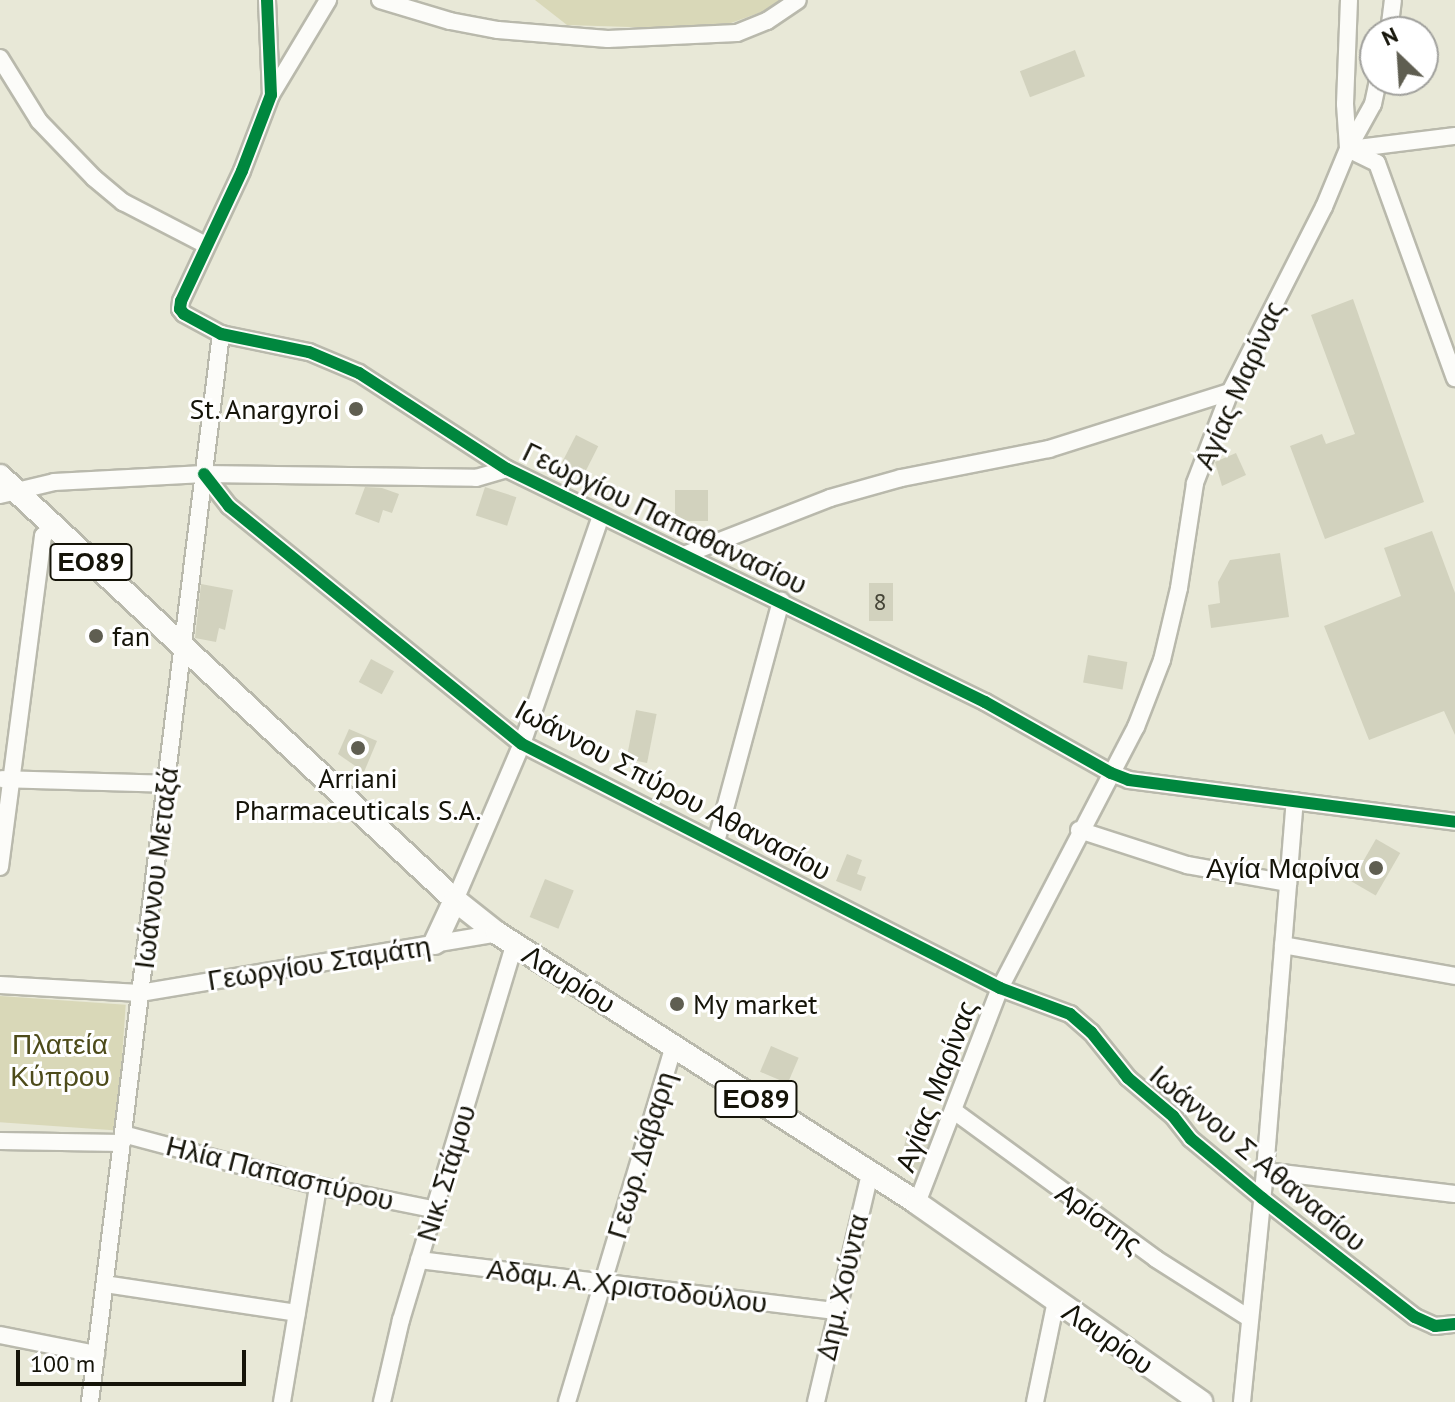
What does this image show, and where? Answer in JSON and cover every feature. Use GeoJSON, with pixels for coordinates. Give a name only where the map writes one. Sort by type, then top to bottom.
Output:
{"type":"FeatureCollection","features":[{"type":"Feature","properties":{"kind":"main road","name":"Λαυρίου"},"geometry":{"type":"LineString","coordinates":[[5,487],[53,527],[455,900],[505,939],[917,1203],[1201,1402]]}},
{"type":"Feature","properties":{"kind":"main road"},"geometry":{"type":"LineString","coordinates":[[435,943],[455,900]]}},
{"type":"Feature","properties":{"kind":"street","name":"Γεωργίου Παπαθανασίου"},"geometry":{"type":"LineString","coordinates":[[267,0],[271,95],[242,171],[206,245],[180,309],[221,334],[256,338],[330,359],[359,373],[507,469],[985,702],[1111,773],[1129,780],[1455,822]]}},
{"type":"Feature","properties":{"kind":"street"},"geometry":{"type":"LineString","coordinates":[[271,95],[328,0]]}},
{"type":"Feature","properties":{"kind":"street"},"geometry":{"type":"LineString","coordinates":[[380,0],[450,21],[498,30],[608,39],[737,33],[767,21],[798,0]]}},
{"type":"Feature","properties":{"kind":"street"},"geometry":{"type":"LineString","coordinates":[[1348,149],[1345,104],[1349,0]]}},
{"type":"Feature","properties":{"kind":"street"},"geometry":{"type":"LineString","coordinates":[[0,58],[39,121],[94,178],[123,202],[206,245]]}},
{"type":"Feature","properties":{"kind":"street","name":"Αγίας Μαρίνας"},"geometry":{"type":"LineString","coordinates":[[917,1203],[1000,988],[1079,830],[1136,727],[1162,660],[1179,588],[1195,483],[1230,392],[1324,207],[1375,96]]}},
{"type":"Feature","properties":{"kind":"street"},"geometry":{"type":"LineString","coordinates":[[1348,149],[1455,136]]}},
{"type":"Feature","properties":{"kind":"street"},"geometry":{"type":"LineString","coordinates":[[1348,149],[1377,163],[1455,378]]}},
{"type":"Feature","properties":{"kind":"street","name":"Ιωάννου Μεταξά"},"geometry":{"type":"LineString","coordinates":[[90,1402],[221,334]]}},
{"type":"Feature","properties":{"kind":"street"},"geometry":{"type":"LineString","coordinates":[[684,555],[830,498],[901,478],[1049,449],[1230,392]]}},
{"type":"Feature","properties":{"kind":"street"},"geometry":{"type":"LineString","coordinates":[[5,487],[204,474],[476,478],[507,469]]}},
{"type":"Feature","properties":{"kind":"street","name":"Ιωάννου Σπύρου Αθανασίου"},"geometry":{"type":"LineString","coordinates":[[204,474],[229,506],[522,744],[1000,988]]}},
{"type":"Feature","properties":{"kind":"street"},"geometry":{"type":"LineString","coordinates":[[455,900],[522,744],[601,516]]}},
{"type":"Feature","properties":{"kind":"street"},"geometry":{"type":"LineString","coordinates":[[0,867],[5,779],[43,536],[53,527]]}},
{"type":"Feature","properties":{"kind":"street"},"geometry":{"type":"LineString","coordinates":[[716,842],[781,601]]}},
{"type":"Feature","properties":{"kind":"street"},"geometry":{"type":"LineString","coordinates":[[5,779],[166,784]]}},
{"type":"Feature","properties":{"kind":"street"},"geometry":{"type":"LineString","coordinates":[[1242,1402],[1265,1171],[1295,801]]}},
{"type":"Feature","properties":{"kind":"street"},"geometry":{"type":"LineString","coordinates":[[1079,830],[1187,865],[1288,883]]}},
{"type":"Feature","properties":{"kind":"street","name":"Γεωργίου Σταμάτη"},"geometry":{"type":"LineString","coordinates":[[0,985],[140,993],[435,943],[505,939]]}},
{"type":"Feature","properties":{"kind":"street","name":"Νικ. Στάμου"},"geometry":{"type":"LineString","coordinates":[[382,1402],[419,1260],[437,1210],[505,939]]}},
{"type":"Feature","properties":{"kind":"street"},"geometry":{"type":"LineString","coordinates":[[1283,945],[1455,976]]}},
{"type":"Feature","properties":{"kind":"street","name":"Ιωάννου Σ Αθανασίου"},"geometry":{"type":"LineString","coordinates":[[1000,988],[1055,1008],[1080,1022],[1128,1078],[1173,1116],[1191,1139],[1262,1198],[1415,1317],[1435,1326],[1455,1324]]}},
{"type":"Feature","properties":{"kind":"street","name":"Γεωρ. Δάβαρη"},"geometry":{"type":"LineString","coordinates":[[567,1402],[674,1046]]}},
{"type":"Feature","properties":{"kind":"street","name":"Αρίστης"},"geometry":{"type":"LineString","coordinates":[[954,1111],[1156,1259],[1249,1318]]}},
{"type":"Feature","properties":{"kind":"street","name":"Ηλία Παπασπύρου"},"geometry":{"type":"LineString","coordinates":[[0,1141],[122,1138],[318,1186],[437,1210]]}},
{"type":"Feature","properties":{"kind":"street"},"geometry":{"type":"LineString","coordinates":[[1265,1171],[1455,1194]]}},
{"type":"Feature","properties":{"kind":"street","name":"Δημ. Χούντα"},"geometry":{"type":"LineString","coordinates":[[816,1402],[870,1173]]}},
{"type":"Feature","properties":{"kind":"street"},"geometry":{"type":"LineString","coordinates":[[282,1402],[318,1186]]}},
{"type":"Feature","properties":{"kind":"street","name":"Αδαμ. Α. Χριστοδούλου"},"geometry":{"type":"LineString","coordinates":[[419,1260],[836,1311]]}},
{"type":"Feature","properties":{"kind":"street"},"geometry":{"type":"LineString","coordinates":[[105,1284],[297,1313]]}},
{"type":"Feature","properties":{"kind":"street"},"geometry":{"type":"LineString","coordinates":[[1035,1402],[1056,1301]]}},
{"type":"Feature","properties":{"kind":"street"},"geometry":{"type":"LineString","coordinates":[[0,1335],[96,1354]]}},
{"type":"Feature","properties":{"kind":"green space"},"geometry":{"type":"Polygon","coordinates":[[[535,0],[784,0],[767,10],[731,23],[661,28],[567,25],[535,0]]]}},
{"type":"Feature","properties":{"kind":"green space","name":"Πλατεία Κύπρου"},"geometry":{"type":"Polygon","coordinates":[[[0,996],[126,1005],[117,1130],[0,1122],[0,996]]]}},
{"type":"Feature","properties":{"kind":"building"},"geometry":{"type":"Polygon","coordinates":[[[1075,50],[1085,76],[1030,97],[1020,71],[1075,50]]]}},
{"type":"Feature","properties":{"kind":"building"},"geometry":{"type":"Polygon","coordinates":[[[1353,299],[1424,502],[1325,539],[1290,446],[1322,434],[1326,444],[1355,434],[1311,315],[1353,299]]]}},
{"type":"Feature","properties":{"kind":"building"},"geometry":{"type":"Polygon","coordinates":[[[576,435],[598,446],[583,476],[561,464],[576,435]]]}},
{"type":"Feature","properties":{"kind":"building"},"geometry":{"type":"Polygon","coordinates":[[[1236,453],[1246,475],[1222,486],[1215,462],[1236,453]]]}},
{"type":"Feature","properties":{"kind":"building"},"geometry":{"type":"Polygon","coordinates":[[[365,487],[382,488],[399,494],[392,513],[383,510],[379,523],[355,514],[365,487]]]}},
{"type":"Feature","properties":{"kind":"building"},"geometry":{"type":"Polygon","coordinates":[[[485,487],[516,497],[507,526],[476,516],[485,487]]]}},
{"type":"Feature","properties":{"kind":"building"},"geometry":{"type":"Polygon","coordinates":[[[675,490],[708,490],[708,521],[675,521],[675,490]]]}},
{"type":"Feature","properties":{"kind":"building"},"geometry":{"type":"Polygon","coordinates":[[[1432,531],[1455,593],[1455,735],[1444,711],[1369,740],[1324,626],[1401,596],[1384,548],[1432,531]]]}},
{"type":"Feature","properties":{"kind":"building"},"geometry":{"type":"Polygon","coordinates":[[[1280,553],[1289,617],[1211,628],[1208,605],[1220,603],[1218,582],[1230,560],[1280,553]]]}},
{"type":"Feature","properties":{"kind":"building"},"geometry":{"type":"Polygon","coordinates":[[[869,583],[893,583],[893,621],[869,621],[869,583]]]}},
{"type":"Feature","properties":{"kind":"building"},"geometry":{"type":"Polygon","coordinates":[[[201,584],[233,590],[225,630],[219,628],[216,642],[195,638],[201,584]]]}},
{"type":"Feature","properties":{"kind":"building"},"geometry":{"type":"Polygon","coordinates":[[[1088,655],[1127,662],[1123,690],[1083,683],[1088,655]]]}},
{"type":"Feature","properties":{"kind":"building"},"geometry":{"type":"Polygon","coordinates":[[[371,659],[394,671],[382,694],[359,682],[371,659]]]}},
{"type":"Feature","properties":{"kind":"building"},"geometry":{"type":"Polygon","coordinates":[[[636,710],[657,714],[647,763],[626,759],[636,710]]]}},
{"type":"Feature","properties":{"kind":"building","name":"Arriani Pharmaceuticals S.A."},"geometry":{"type":"Polygon","coordinates":[[[349,729],[377,741],[364,772],[338,754],[349,729]]]}},
{"type":"Feature","properties":{"kind":"building","name":"Αγία Μαρίνα"},"geometry":{"type":"Polygon","coordinates":[[[1376,839],[1400,853],[1376,895],[1352,881],[1376,839]]]}},
{"type":"Feature","properties":{"kind":"building"},"geometry":{"type":"Polygon","coordinates":[[[847,854],[862,860],[857,874],[866,877],[861,891],[836,881],[847,854]]]}},
{"type":"Feature","properties":{"kind":"building"},"geometry":{"type":"Polygon","coordinates":[[[545,879],[574,891],[558,929],[530,917],[545,879]]]}},
{"type":"Feature","properties":{"kind":"building"},"geometry":{"type":"Polygon","coordinates":[[[771,1046],[799,1058],[788,1083],[760,1072],[771,1046]]]}},
{"type":"Feature","properties":{"kind":"building"},"geometry":{"type":"Polygon","coordinates":[[[910,1124],[932,1130],[921,1171],[899,1166],[910,1124]]]}},
{"type":"Feature","properties":{"kind":"cycle path"},"geometry":{"type":"LineString","coordinates":[[267,0],[271,95],[242,171],[181,301],[180,309],[184,314],[221,334],[309,352],[359,373],[507,469],[985,702],[1111,773],[1129,780],[1455,822]]}},
{"type":"Feature","properties":{"kind":"cycle path"},"geometry":{"type":"LineString","coordinates":[[204,474],[229,506],[522,744],[1000,988],[1070,1014],[1091,1032],[1128,1078],[1173,1116],[1191,1139],[1262,1198],[1415,1317],[1435,1326],[1455,1324]]}},
{"type":"Feature","properties":{"kind":"place","name":"St. Anargyroi"},"geometry":{"type":"Point","coordinates":[356,409]}},
{"type":"Feature","properties":{"kind":"place","name":"fan"},"geometry":{"type":"Point","coordinates":[96,636]}},
{"type":"Feature","properties":{"kind":"place","name":"Arriani Pharmaceuticals S.A."},"geometry":{"type":"Point","coordinates":[358,748]}},
{"type":"Feature","properties":{"kind":"place","name":"Αγία Μαρίνα"},"geometry":{"type":"Point","coordinates":[1376,868]}},
{"type":"Feature","properties":{"kind":"place","name":"My market"},"geometry":{"type":"Point","coordinates":[677,1004]}}]}
